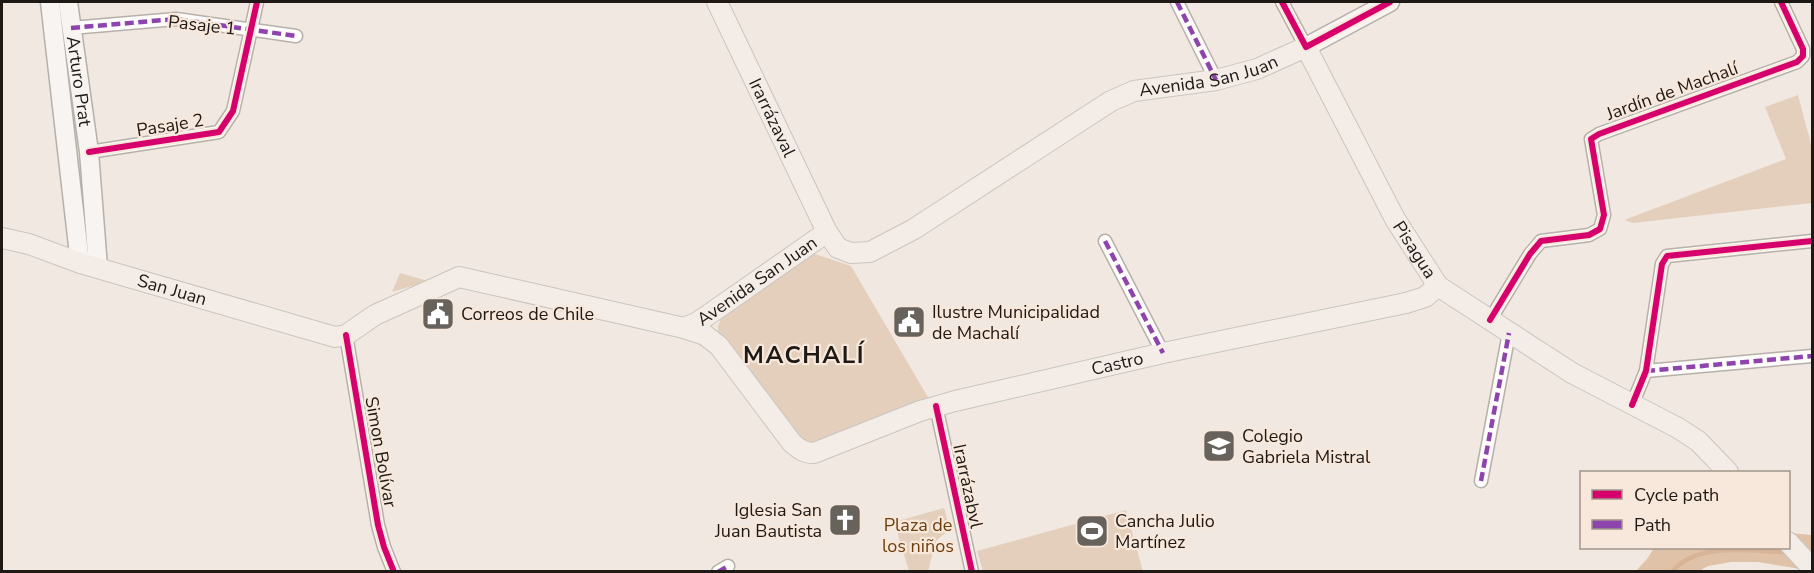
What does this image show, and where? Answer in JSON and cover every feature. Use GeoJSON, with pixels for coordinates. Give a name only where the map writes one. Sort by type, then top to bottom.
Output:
{"type":"FeatureCollection","features":[{"type":"Feature","properties":{"kind":"main road","name":"Arturo Prat"},"geometry":{"type":"LineString","coordinates":[[50,2],[89,265]]}},
{"type":"Feature","properties":{"kind":"main road","name":"Arturo Prat"},"geometry":{"type":"LineString","coordinates":[[68,2],[89,152],[89,265]]}},
{"type":"Feature","properties":{"kind":"main road","name":"Irarrázaval"},"geometry":{"type":"LineString","coordinates":[[717,2],[827,232]]}},
{"type":"Feature","properties":{"kind":"main road"},"geometry":{"type":"LineString","coordinates":[[1306,47],[1390,2]]}},
{"type":"Feature","properties":{"kind":"main road","name":"Avenida San Juan"},"geometry":{"type":"LineString","coordinates":[[346,335],[375,315],[459,277],[684,328],[698,322],[827,232],[838,248],[851,253],[870,252],[914,229],[1111,101],[1134,91],[1216,80],[1257,69],[1306,47]]}},
{"type":"Feature","properties":{"kind":"main road","name":"Pisagua"},"geometry":{"type":"LineString","coordinates":[[1306,47],[1395,219],[1438,286],[1572,373],[1678,428],[1698,441],[1727,471]]}},
{"type":"Feature","properties":{"kind":"main road","name":"San Juan"},"geometry":{"type":"LineString","coordinates":[[2,238],[29,244],[89,265],[334,337],[346,335]]}},
{"type":"Feature","properties":{"kind":"main road","name":"Castro"},"geometry":{"type":"LineString","coordinates":[[684,328],[705,335],[719,346],[799,450],[814,453],[936,406],[1163,353],[1406,303],[1425,297],[1438,286]]}},
{"type":"Feature","properties":{"kind":"main road"},"geometry":{"type":"LineString","coordinates":[[1790,544],[1812,568]]}},
{"type":"Feature","properties":{"kind":"street","name":"Pasaje 2"},"geometry":{"type":"LineString","coordinates":[[89,152],[219,132],[233,111],[257,2]]}},
{"type":"Feature","properties":{"kind":"street"},"geometry":{"type":"LineString","coordinates":[[1177,2],[1216,80]]}},
{"type":"Feature","properties":{"kind":"street","name":"Pisagua"},"geometry":{"type":"LineString","coordinates":[[1282,2],[1306,47]]}},
{"type":"Feature","properties":{"kind":"street","name":"Jardín de Machalí"},"geometry":{"type":"LineString","coordinates":[[1490,320],[1530,254],[1541,241],[1589,235],[1600,229],[1604,215],[1591,139],[1599,134],[1797,62],[1803,56],[1803,48],[1781,2]]}},
{"type":"Feature","properties":{"kind":"street","name":"Pasaje 1"},"geometry":{"type":"LineString","coordinates":[[72,28],[176,19],[296,36]]}},
{"type":"Feature","properties":{"kind":"street"},"geometry":{"type":"LineString","coordinates":[[1632,405],[1646,371],[1662,264],[1667,256],[1812,241]]}},
{"type":"Feature","properties":{"kind":"street"},"geometry":{"type":"LineString","coordinates":[[1104,242],[1163,353]]}},
{"type":"Feature","properties":{"kind":"street"},"geometry":{"type":"LineString","coordinates":[[1481,481],[1509,333]]}},
{"type":"Feature","properties":{"kind":"street","name":"Simon Bolívar"},"geometry":{"type":"LineString","coordinates":[[346,335],[378,525],[394,572]]}},
{"type":"Feature","properties":{"kind":"street"},"geometry":{"type":"LineString","coordinates":[[1646,371],[1812,356]]}},
{"type":"Feature","properties":{"kind":"street","name":"Irarrázabvl"},"geometry":{"type":"LineString","coordinates":[[936,406],[972,572]]}},
{"type":"Feature","properties":{"kind":"green space"},"geometry":{"type":"Polygon","coordinates":[[[1798,95],[1812,148],[1812,203],[1633,223],[1624,220],[1786,159],[1765,107],[1798,95]]]}},
{"type":"Feature","properties":{"kind":"green space"},"geometry":{"type":"Polygon","coordinates":[[[812,253],[851,266],[929,399],[816,446],[802,444],[718,334],[721,319],[812,253]]]}},
{"type":"Feature","properties":{"kind":"green space"},"geometry":{"type":"Polygon","coordinates":[[[400,273],[428,281],[392,292],[400,273]]]}},
{"type":"Feature","properties":{"kind":"green space","name":"Plaza de los niños"},"geometry":{"type":"Polygon","coordinates":[[[944,508],[950,529],[936,541],[928,571],[909,571],[894,522],[944,508]]]}},
{"type":"Feature","properties":{"kind":"green space","name":"Cancha Julio Martínez"},"geometry":{"type":"Polygon","coordinates":[[[1126,510],[1143,571],[983,571],[977,551],[1126,510]]]}},
{"type":"Feature","properties":{"kind":"shaded area"},"geometry":{"type":"Polygon","coordinates":[[[1790,533],[1812,535],[1812,571],[1758,562],[1731,562],[1708,566],[1699,571],[1635,572],[1653,549],[1790,549],[1790,533]]]}},
{"type":"Feature","properties":{"kind":"waterway"},"geometry":{"type":"LineString","coordinates":[[1672,572],[1683,562],[1696,555],[1711,552],[1726,550],[1789,552]]}},
{"type":"Feature","properties":{"kind":"marked path"},"geometry":{"type":"LineString","coordinates":[[1177,2],[1216,80]]}},
{"type":"Feature","properties":{"kind":"marked path"},"geometry":{"type":"LineString","coordinates":[[71,28],[176,19],[296,36]]}},
{"type":"Feature","properties":{"kind":"marked path"},"geometry":{"type":"LineString","coordinates":[[1105,241],[1163,353]]}},
{"type":"Feature","properties":{"kind":"marked path"},"geometry":{"type":"LineString","coordinates":[[1481,481],[1509,333]]}},
{"type":"Feature","properties":{"kind":"marked path"},"geometry":{"type":"LineString","coordinates":[[1646,371],[1812,356]]}},
{"type":"Feature","properties":{"kind":"marked path"},"geometry":{"type":"LineString","coordinates":[[718,572],[728,566]]}},
{"type":"Feature","properties":{"kind":"cycle path"},"geometry":{"type":"LineString","coordinates":[[89,152],[219,132],[233,111],[257,2]]}},
{"type":"Feature","properties":{"kind":"cycle path"},"geometry":{"type":"LineString","coordinates":[[1282,2],[1306,47],[1390,2]]}},
{"type":"Feature","properties":{"kind":"cycle path"},"geometry":{"type":"LineString","coordinates":[[1490,320],[1530,254],[1541,241],[1589,235],[1600,229],[1604,215],[1591,139],[1599,134],[1797,62],[1803,56],[1803,49],[1781,2]]}},
{"type":"Feature","properties":{"kind":"cycle path"},"geometry":{"type":"LineString","coordinates":[[1632,405],[1646,371],[1662,264],[1667,256],[1812,241]]}},
{"type":"Feature","properties":{"kind":"cycle path"},"geometry":{"type":"LineString","coordinates":[[346,335],[378,525],[394,572]]}},
{"type":"Feature","properties":{"kind":"cycle path"},"geometry":{"type":"LineString","coordinates":[[936,406],[972,572]]}},
{"type":"Feature","properties":{"kind":"place","name":"Correos de Chile"},"geometry":{"type":"Point","coordinates":[438,314]}},
{"type":"Feature","properties":{"kind":"place","name":"Ilustre Municipalidad de Machalí"},"geometry":{"type":"Point","coordinates":[909,322]}},
{"type":"Feature","properties":{"kind":"place","name":"Colegio Gabriela Mistral"},"geometry":{"type":"Point","coordinates":[1219,446]}},
{"type":"Feature","properties":{"kind":"place","name":"Iglesia San Juan Bautista"},"geometry":{"type":"Point","coordinates":[845,520]}},
{"type":"Feature","properties":{"kind":"place","name":"Cancha Julio Martínez"},"geometry":{"type":"Point","coordinates":[1092,531]}},
{"type":"Feature","properties":{"kind":"district","name":"MACHALÍ"},"geometry":{"type":"Point","coordinates":[804,355]}}]}
